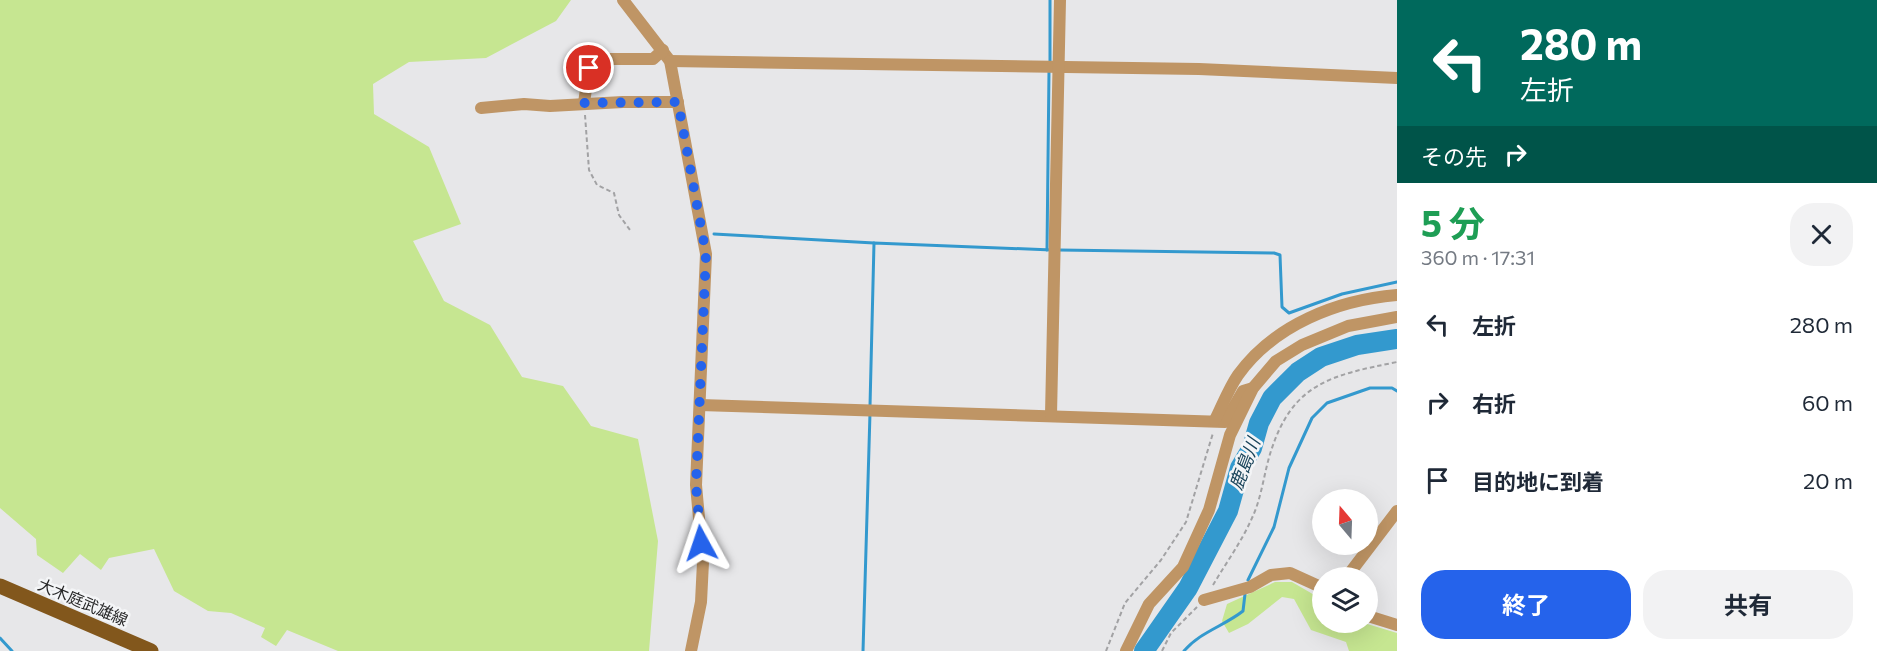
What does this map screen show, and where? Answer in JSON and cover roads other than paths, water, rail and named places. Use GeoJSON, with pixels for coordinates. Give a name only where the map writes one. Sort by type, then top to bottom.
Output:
{"type":"FeatureCollection","features":[{"type":"Feature","properties":{"kind":"main road","name":"大木庭武雄線"},"geometry":{"type":"LineString","coordinates":[[0,586],[151,651]]}},
{"type":"Feature","properties":{"kind":"street"},"geometry":{"type":"LineString","coordinates":[[623,0],[670,61],[706,254],[696,485],[703,562],[700,602],[691,651]]}},
{"type":"Feature","properties":{"kind":"street"},"geometry":{"type":"LineString","coordinates":[[1051,415],[1056,258],[1052,66],[1060,0]]}},
{"type":"Feature","properties":{"kind":"street"},"geometry":{"type":"LineString","coordinates":[[584,103],[589,68],[599,59],[653,59],[663,50]]}},
{"type":"Feature","properties":{"kind":"street"},"geometry":{"type":"LineString","coordinates":[[670,61],[1199,69],[1397,78]]}},
{"type":"Feature","properties":{"kind":"street"},"geometry":{"type":"LineString","coordinates":[[482,108],[524,104],[550,106],[584,103],[678,102]]}},
{"type":"Feature","properties":{"kind":"street"},"geometry":{"type":"LineString","coordinates":[[1215,420],[1238,375],[1273,338],[1301,321],[1344,305],[1397,295]]}},
{"type":"Feature","properties":{"kind":"street"},"geometry":{"type":"LineString","coordinates":[[1126,651],[1149,604],[1182,567],[1209,510],[1230,435],[1252,388],[1276,361],[1302,345],[1348,326],[1397,317]]}},
{"type":"Feature","properties":{"kind":"street"},"geometry":{"type":"LineString","coordinates":[[700,405],[1225,422],[1243,391],[1252,388]]}},
{"type":"Feature","properties":{"kind":"street"},"geometry":{"type":"LineString","coordinates":[[1354,567],[1397,511]]}},
{"type":"Feature","properties":{"kind":"street"},"geometry":{"type":"LineString","coordinates":[[1204,600],[1250,587],[1271,575],[1290,573],[1312,583]]}},
{"type":"Feature","properties":{"kind":"street"},"geometry":{"type":"LineString","coordinates":[[1378,619],[1397,625]]}},
{"type":"Feature","properties":{"kind":"waterway"},"geometry":{"type":"LineString","coordinates":[[1050,0],[1050,65]]}},
{"type":"Feature","properties":{"kind":"waterway"},"geometry":{"type":"LineString","coordinates":[[1047,250],[1049,71]]}},
{"type":"Feature","properties":{"kind":"waterway"},"geometry":{"type":"LineString","coordinates":[[714,234],[874,243]]}},
{"type":"Feature","properties":{"kind":"waterway"},"geometry":{"type":"LineString","coordinates":[[870,406],[874,243],[1052,250]]}},
{"type":"Feature","properties":{"kind":"waterway"},"geometry":{"type":"LineString","coordinates":[[1059,250],[1274,253],[1280,255],[1282,307],[1289,313],[1342,294],[1397,282]]}},
{"type":"Feature","properties":{"kind":"waterway","name":"鹿島川"},"geometry":{"type":"LineString","coordinates":[[1144,651],[1188,588],[1228,511],[1240,468],[1252,448],[1259,423],[1272,398],[1298,372],[1321,357],[1357,345],[1397,339]]}},
{"type":"Feature","properties":{"kind":"waterway"},"geometry":{"type":"LineString","coordinates":[[1248,580],[1274,527],[1289,468],[1312,418],[1327,403],[1370,388],[1392,388],[1397,391]]}},
{"type":"Feature","properties":{"kind":"waterway"},"geometry":{"type":"LineString","coordinates":[[863,651],[870,413]]}},
{"type":"Feature","properties":{"kind":"waterway"},"geometry":{"type":"LineString","coordinates":[[1184,651],[1197,639],[1243,611],[1245,594]]}},
{"type":"Feature","properties":{"kind":"waterway"},"geometry":{"type":"LineString","coordinates":[[0,638],[12,651]]}}]}
